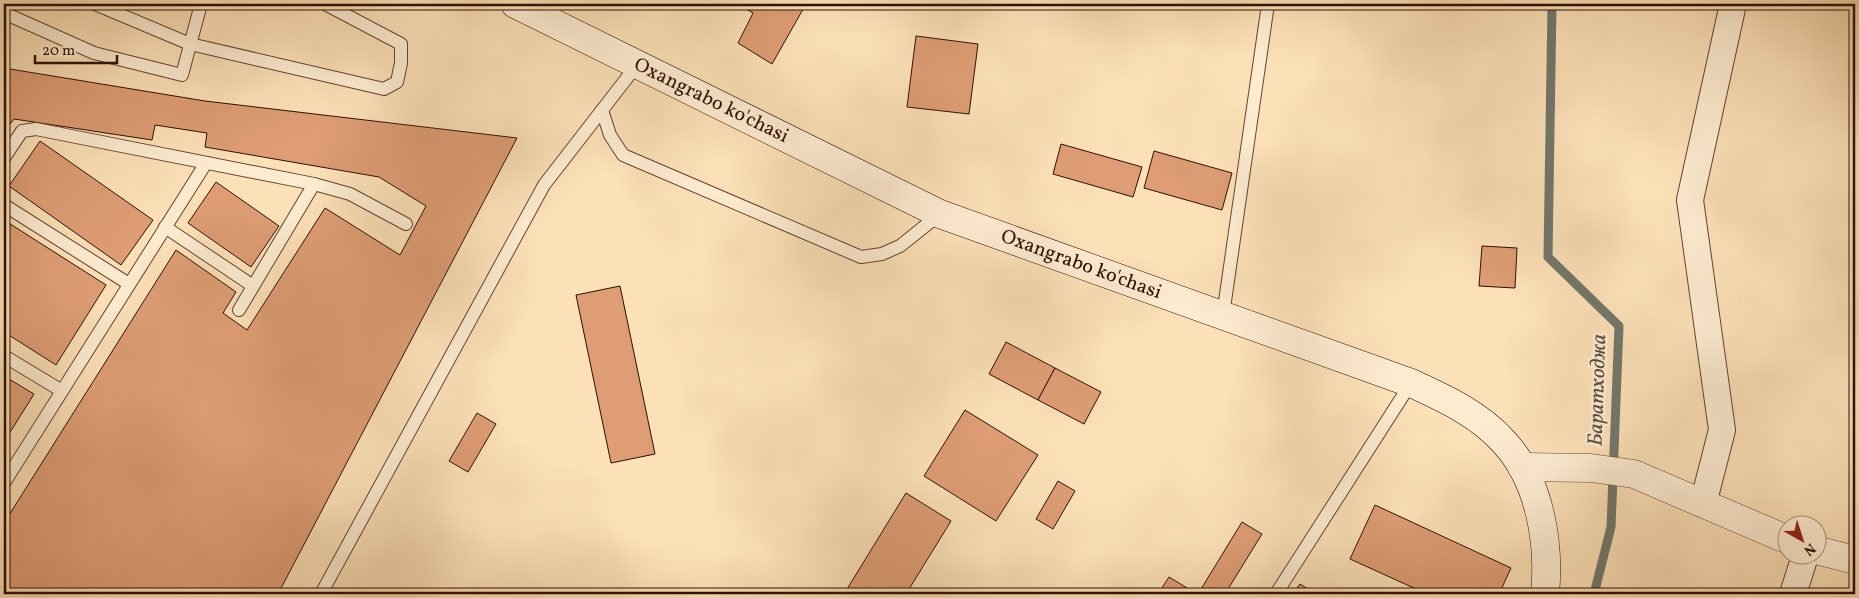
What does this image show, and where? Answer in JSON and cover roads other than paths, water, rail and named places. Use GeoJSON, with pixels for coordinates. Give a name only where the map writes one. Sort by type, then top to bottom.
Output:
{"type":"FeatureCollection","features":[{"type":"Feature","properties":{"kind":"main road","name":"Oxangrabo ko'chasi"},"geometry":{"type":"LineString","coordinates":[[515,4],[940,214],[1411,383],[1447,400],[1479,420],[1504,442],[1522,467],[1533,491],[1542,523],[1546,558],[1545,594]]}},
{"type":"Feature","properties":{"kind":"main road"},"geometry":{"type":"LineString","coordinates":[[1522,467],[1591,468],[1634,474],[1776,535]]}},
{"type":"Feature","properties":{"kind":"main road"},"geometry":{"type":"LineString","coordinates":[[1826,553],[1855,560]]}},
{"type":"Feature","properties":{"kind":"street"},"geometry":{"type":"LineString","coordinates":[[1704,504],[1722,430],[1690,200],[1733,4]]}},
{"type":"Feature","properties":{"kind":"street"},"geometry":{"type":"LineString","coordinates":[[1793,594],[1802,566]]}},
{"type":"Feature","properties":{"kind":"lane"},"geometry":{"type":"LineString","coordinates":[[96,4],[190,44],[384,88],[397,82],[402,63],[401,44],[326,4]]}},
{"type":"Feature","properties":{"kind":"lane"},"geometry":{"type":"LineString","coordinates":[[4,13],[94,53],[182,75],[201,4]]}},
{"type":"Feature","properties":{"kind":"lane"},"geometry":{"type":"LineString","coordinates":[[1223,315],[1268,4]]}},
{"type":"Feature","properties":{"kind":"lane"},"geometry":{"type":"LineString","coordinates":[[321,594],[544,185],[637,65]]}},
{"type":"Feature","properties":{"kind":"lane"},"geometry":{"type":"LineString","coordinates":[[602,110],[610,135],[623,155],[861,256],[882,254],[900,246],[940,214]]}},
{"type":"Feature","properties":{"kind":"lane"},"geometry":{"type":"LineString","coordinates":[[4,158],[22,131],[36,129],[314,184],[350,194],[406,224]]}},
{"type":"Feature","properties":{"kind":"lane"},"geometry":{"type":"LineString","coordinates":[[4,483],[206,162]]}},
{"type":"Feature","properties":{"kind":"lane"},"geometry":{"type":"LineString","coordinates":[[239,310],[314,184]]}},
{"type":"Feature","properties":{"kind":"lane"},"geometry":{"type":"LineString","coordinates":[[4,205],[130,284]]}},
{"type":"Feature","properties":{"kind":"lane"},"geometry":{"type":"LineString","coordinates":[[165,227],[253,286]]}},
{"type":"Feature","properties":{"kind":"lane"},"geometry":{"type":"LineString","coordinates":[[4,356],[62,391]]}},
{"type":"Feature","properties":{"kind":"lane"},"geometry":{"type":"LineString","coordinates":[[1276,594],[1411,383]]}},
{"type":"Feature","properties":{"kind":"waterway","name":"Баратходжа"},"geometry":{"type":"LineString","coordinates":[[1552,4],[1548,257],[1619,326],[1611,527],[1594,594]]}}]}
